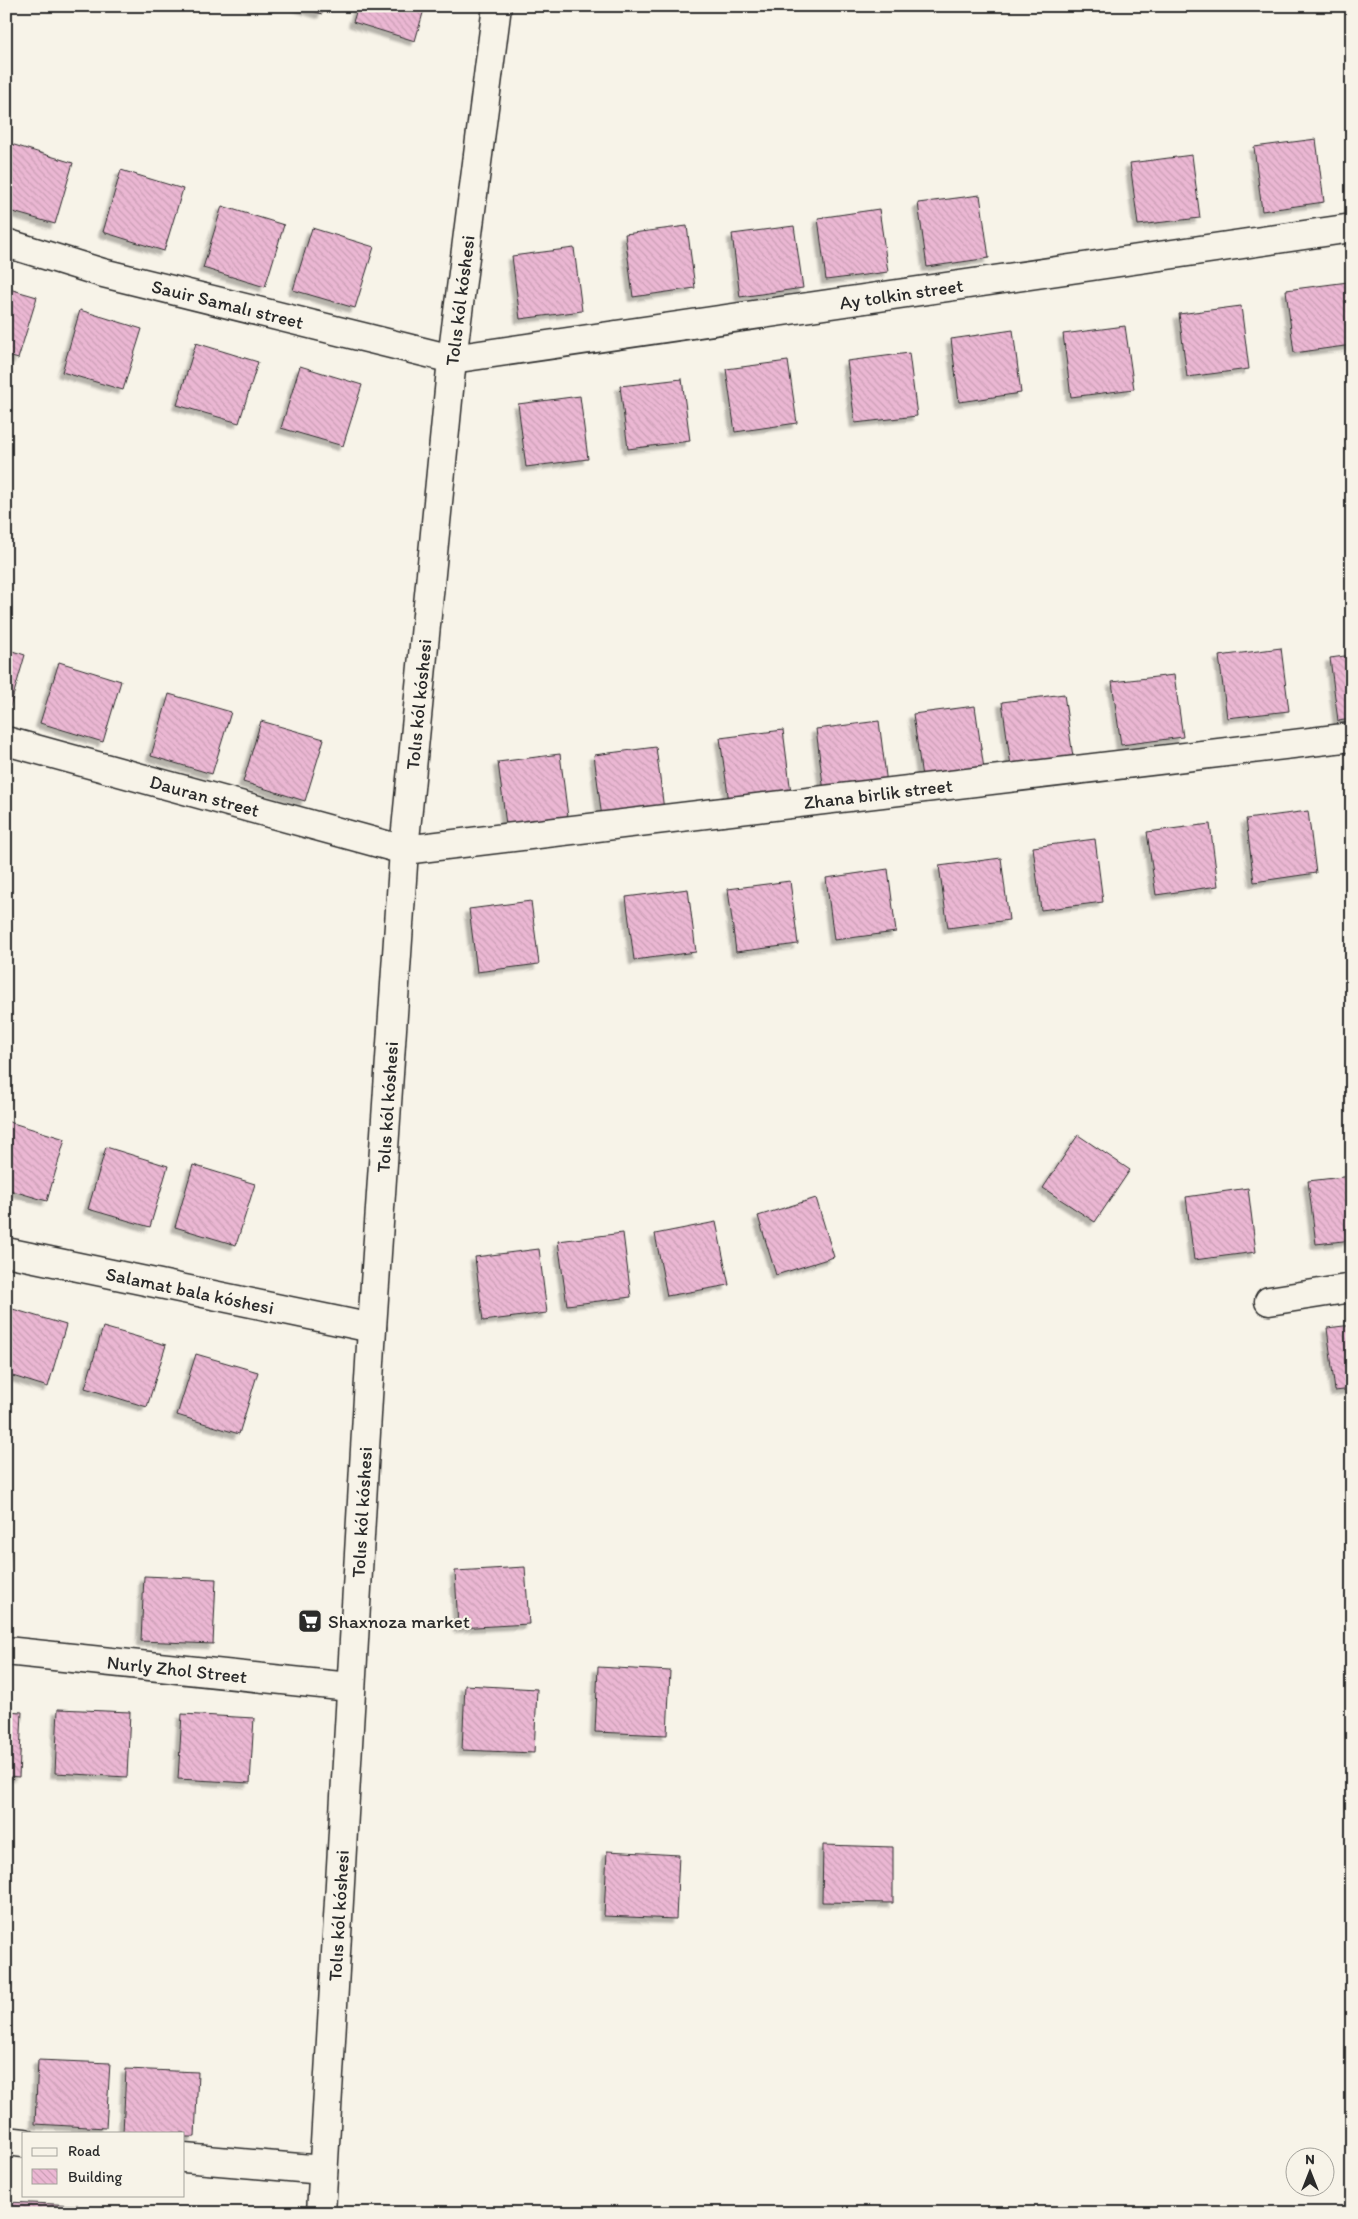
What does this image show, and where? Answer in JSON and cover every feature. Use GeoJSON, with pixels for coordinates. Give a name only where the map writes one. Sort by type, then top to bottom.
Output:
{"type":"FeatureCollection","features":[{"type":"Feature","properties":{"kind":"street","name":"Tolıs kól kóshesi"},"geometry":{"type":"LineString","coordinates":[[321,2213],[350,1687],[404,850],[452,359],[497,6]]}},
{"type":"Feature","properties":{"kind":"street","name":"Ay tolkin street"},"geometry":{"type":"LineString","coordinates":[[452,359],[1352,228]]}},
{"type":"Feature","properties":{"kind":"street","name":"Sauir Samalı street"},"geometry":{"type":"LineString","coordinates":[[6,244],[103,273],[452,359]]}},
{"type":"Feature","properties":{"kind":"street","name":"Zhana birlik street"},"geometry":{"type":"LineString","coordinates":[[404,850],[1352,737]]}},
{"type":"Feature","properties":{"kind":"street","name":"Dauran street"},"geometry":{"type":"LineString","coordinates":[[6,741],[404,850]]}},
{"type":"Feature","properties":{"kind":"street","name":"Salamat bala kóshesi"},"geometry":{"type":"LineString","coordinates":[[6,1252],[372,1328]]}},
{"type":"Feature","properties":{"kind":"street"},"geometry":{"type":"LineString","coordinates":[[1269,1301],[1352,1288]]}},
{"type":"Feature","properties":{"kind":"street","name":"Nurly Zhol Street"},"geometry":{"type":"LineString","coordinates":[[6,1650],[350,1687]]}},
{"type":"Feature","properties":{"kind":"street"},"geometry":{"type":"LineString","coordinates":[[6,2142],[22,2143]]}},
{"type":"Feature","properties":{"kind":"street"},"geometry":{"type":"LineString","coordinates":[[185,2158],[323,2170]]}},
{"type":"Feature","properties":{"kind":"building"},"geometry":{"type":"Polygon","coordinates":[[[296,6],[325,6],[322,14],[296,6]]]}},
{"type":"Feature","properties":{"kind":"building"},"geometry":{"type":"Polygon","coordinates":[[[358,6],[425,6],[415,41],[353,22],[358,6]]]}},
{"type":"Feature","properties":{"kind":"building"},"geometry":{"type":"Polygon","coordinates":[[[1316,139],[1324,202],[1262,211],[1254,147],[1316,139]]]}},
{"type":"Feature","properties":{"kind":"building"},"geometry":{"type":"Polygon","coordinates":[[[11,144],[73,163],[55,224],[6,210],[6,161],[11,144]]]}},
{"type":"Feature","properties":{"kind":"building"},"geometry":{"type":"Polygon","coordinates":[[[1192,155],[1200,218],[1138,225],[1130,163],[1192,155]]]}},
{"type":"Feature","properties":{"kind":"building"},"geometry":{"type":"Polygon","coordinates":[[[121,170],[183,189],[164,251],[103,232],[121,170]]]}},
{"type":"Feature","properties":{"kind":"building"},"geometry":{"type":"Polygon","coordinates":[[[980,195],[989,258],[927,267],[918,203],[980,195]]]}},
{"type":"Feature","properties":{"kind":"building"},"geometry":{"type":"Polygon","coordinates":[[[222,206],[284,225],[265,287],[203,268],[222,206]]]}},
{"type":"Feature","properties":{"kind":"building"},"geometry":{"type":"Polygon","coordinates":[[[879,209],[888,272],[826,280],[818,218],[879,209]]]}},
{"type":"Feature","properties":{"kind":"building"},"geometry":{"type":"Polygon","coordinates":[[[687,226],[695,288],[633,297],[625,234],[687,226]]]}},
{"type":"Feature","properties":{"kind":"building"},"geometry":{"type":"Polygon","coordinates":[[[794,226],[803,288],[740,297],[732,234],[794,226]]]}},
{"type":"Feature","properties":{"kind":"building"},"geometry":{"type":"Polygon","coordinates":[[[312,228],[374,247],[355,308],[293,290],[312,228]]]}},
{"type":"Feature","properties":{"kind":"building"},"geometry":{"type":"Polygon","coordinates":[[[574,248],[582,311],[520,319],[512,256],[574,248]]]}},
{"type":"Feature","properties":{"kind":"building"},"geometry":{"type":"Polygon","coordinates":[[[1348,282],[1352,314],[1352,345],[1294,353],[1286,290],[1348,282]]]}},
{"type":"Feature","properties":{"kind":"building"},"geometry":{"type":"Polygon","coordinates":[[[6,288],[37,297],[18,359],[6,355],[6,288]]]}},
{"type":"Feature","properties":{"kind":"building"},"geometry":{"type":"Polygon","coordinates":[[[1241,306],[1249,369],[1187,377],[1179,314],[1241,306]]]}},
{"type":"Feature","properties":{"kind":"building"},"geometry":{"type":"Polygon","coordinates":[[[80,310],[142,329],[123,390],[62,372],[80,310]]]}},
{"type":"Feature","properties":{"kind":"building"},"geometry":{"type":"Polygon","coordinates":[[[1125,326],[1134,389],[1071,397],[1063,334],[1125,326]]]}},
{"type":"Feature","properties":{"kind":"building"},"geometry":{"type":"Polygon","coordinates":[[[1013,330],[1021,393],[959,402],[951,339],[1013,330]]]}},
{"type":"Feature","properties":{"kind":"building"},"geometry":{"type":"Polygon","coordinates":[[[196,343],[258,362],[239,423],[177,405],[196,343]]]}},
{"type":"Feature","properties":{"kind":"building"},"geometry":{"type":"Polygon","coordinates":[[[909,353],[917,416],[855,423],[847,361],[909,353]]]}},
{"type":"Feature","properties":{"kind":"building"},"geometry":{"type":"Polygon","coordinates":[[[788,361],[797,423],[735,432],[726,369],[788,361]]]}},
{"type":"Feature","properties":{"kind":"building"},"geometry":{"type":"Polygon","coordinates":[[[300,366],[362,385],[343,446],[281,428],[300,366]]]}},
{"type":"Feature","properties":{"kind":"building"},"geometry":{"type":"Polygon","coordinates":[[[682,379],[690,441],[628,449],[620,386],[682,379]]]}},
{"type":"Feature","properties":{"kind":"building"},"geometry":{"type":"Polygon","coordinates":[[[580,396],[588,459],[526,467],[518,404],[580,396]]]}},
{"type":"Feature","properties":{"kind":"building"},"geometry":{"type":"Polygon","coordinates":[[[1281,648],[1289,711],[1227,718],[1219,656],[1281,648]]]}},
{"type":"Feature","properties":{"kind":"building"},"geometry":{"type":"Polygon","coordinates":[[[6,649],[25,655],[7,717],[6,716],[6,649]]]}},
{"type":"Feature","properties":{"kind":"building"},"geometry":{"type":"Polygon","coordinates":[[[1352,655],[1352,719],[1338,721],[1330,658],[1352,655]]]}},
{"type":"Feature","properties":{"kind":"building"},"geometry":{"type":"Polygon","coordinates":[[[59,662],[121,681],[103,742],[40,723],[59,662]]]}},
{"type":"Feature","properties":{"kind":"building"},"geometry":{"type":"Polygon","coordinates":[[[1174,675],[1183,737],[1121,745],[1112,682],[1174,675]]]}},
{"type":"Feature","properties":{"kind":"building"},"geometry":{"type":"Polygon","coordinates":[[[169,694],[231,712],[212,774],[151,756],[169,694]]]}},
{"type":"Feature","properties":{"kind":"building"},"geometry":{"type":"Polygon","coordinates":[[[1064,694],[1073,757],[1011,766],[1002,702],[1064,694]]]}},
{"type":"Feature","properties":{"kind":"building"},"geometry":{"type":"Polygon","coordinates":[[[975,706],[984,769],[922,777],[913,714],[975,706]]]}},
{"type":"Feature","properties":{"kind":"building"},"geometry":{"type":"Polygon","coordinates":[[[261,721],[324,739],[305,801],[243,782],[261,721]]]}},
{"type":"Feature","properties":{"kind":"building"},"geometry":{"type":"Polygon","coordinates":[[[879,721],[887,784],[824,792],[816,729],[879,721]]]}},
{"type":"Feature","properties":{"kind":"building"},"geometry":{"type":"Polygon","coordinates":[[[783,730],[791,793],[729,802],[720,738],[783,730]]]}},
{"type":"Feature","properties":{"kind":"building"},"geometry":{"type":"Polygon","coordinates":[[[656,747],[664,810],[602,818],[594,755],[656,747]]]}},
{"type":"Feature","properties":{"kind":"building"},"geometry":{"type":"Polygon","coordinates":[[[560,754],[568,817],[506,825],[498,762],[560,754]]]}},
{"type":"Feature","properties":{"kind":"building"},"geometry":{"type":"Polygon","coordinates":[[[1308,811],[1316,873],[1254,882],[1246,819],[1308,811]]]}},
{"type":"Feature","properties":{"kind":"building"},"geometry":{"type":"Polygon","coordinates":[[[1210,824],[1218,886],[1156,895],[1147,832],[1210,824]]]}},
{"type":"Feature","properties":{"kind":"building"},"geometry":{"type":"Polygon","coordinates":[[[1095,839],[1103,902],[1041,910],[1033,847],[1095,839]]]}},
{"type":"Feature","properties":{"kind":"building"},"geometry":{"type":"Polygon","coordinates":[[[1001,858],[1009,920],[948,928],[939,866],[1001,858]]]}},
{"type":"Feature","properties":{"kind":"building"},"geometry":{"type":"Polygon","coordinates":[[[888,869],[896,932],[834,940],[826,878],[888,869]]]}},
{"type":"Feature","properties":{"kind":"building"},"geometry":{"type":"Polygon","coordinates":[[[790,881],[798,944],[736,952],[728,889],[790,881]]]}},
{"type":"Feature","properties":{"kind":"building"},"geometry":{"type":"Polygon","coordinates":[[[688,889],[696,952],[634,960],[626,897],[688,889]]]}},
{"type":"Feature","properties":{"kind":"building"},"geometry":{"type":"Polygon","coordinates":[[[531,901],[539,964],[477,972],[469,909],[531,901]]]}},
{"type":"Feature","properties":{"kind":"building"},"geometry":{"type":"Polygon","coordinates":[[[6,1121],[65,1139],[47,1201],[6,1189],[6,1121]]]}},
{"type":"Feature","properties":{"kind":"building"},"geometry":{"type":"Polygon","coordinates":[[[1078,1135],[1130,1170],[1095,1222],[1043,1188],[1078,1135]]]}},
{"type":"Feature","properties":{"kind":"building"},"geometry":{"type":"Polygon","coordinates":[[[106,1147],[168,1166],[150,1227],[88,1209],[106,1147]]]}},
{"type":"Feature","properties":{"kind":"building"},"geometry":{"type":"Polygon","coordinates":[[[193,1165],[255,1184],[236,1245],[175,1227],[193,1165]]]}},
{"type":"Feature","properties":{"kind":"building"},"geometry":{"type":"Polygon","coordinates":[[[1352,1176],[1352,1240],[1316,1244],[1308,1181],[1352,1176]]]}},
{"type":"Feature","properties":{"kind":"building"},"geometry":{"type":"Polygon","coordinates":[[[1248,1188],[1256,1252],[1194,1260],[1186,1197],[1248,1188]]]}},
{"type":"Feature","properties":{"kind":"building"},"geometry":{"type":"Polygon","coordinates":[[[816,1198],[834,1257],[776,1275],[758,1216],[816,1198]]]}},
{"type":"Feature","properties":{"kind":"building"},"geometry":{"type":"Polygon","coordinates":[[[716,1222],[729,1285],[667,1296],[655,1234],[716,1222]]]}},
{"type":"Feature","properties":{"kind":"building"},"geometry":{"type":"Polygon","coordinates":[[[623,1233],[631,1297],[567,1305],[558,1241],[623,1233]]]}},
{"type":"Feature","properties":{"kind":"building"},"geometry":{"type":"Polygon","coordinates":[[[539,1249],[547,1313],[483,1321],[475,1257],[539,1249]]]}},
{"type":"Feature","properties":{"kind":"building"},"geometry":{"type":"Polygon","coordinates":[[[6,1307],[66,1325],[48,1387],[6,1374],[6,1307]]]}},
{"type":"Feature","properties":{"kind":"building"},"geometry":{"type":"Polygon","coordinates":[[[1352,1325],[1352,1389],[1335,1391],[1327,1328],[1352,1325]]]}},
{"type":"Feature","properties":{"kind":"building"},"geometry":{"type":"Polygon","coordinates":[[[103,1327],[166,1345],[147,1407],[85,1388],[103,1327]]]}},
{"type":"Feature","properties":{"kind":"building"},"geometry":{"type":"Polygon","coordinates":[[[196,1354],[258,1372],[239,1434],[177,1415],[196,1354]]]}},
{"type":"Feature","properties":{"kind":"building"},"geometry":{"type":"Polygon","coordinates":[[[6,1550],[10,1550],[7,1615],[6,1615],[6,1550]]]}},
{"type":"Feature","properties":{"kind":"building"},"geometry":{"type":"Polygon","coordinates":[[[525,1567],[529,1624],[458,1628],[455,1571],[525,1567]]]}},
{"type":"Feature","properties":{"kind":"building"},"geometry":{"type":"Polygon","coordinates":[[[144,1576],[216,1579],[213,1644],[141,1641],[144,1576]]]}},
{"type":"Feature","properties":{"kind":"building"},"geometry":{"type":"Polygon","coordinates":[[[598,1667],[670,1671],[667,1735],[595,1732],[598,1667]]]}},
{"type":"Feature","properties":{"kind":"building"},"geometry":{"type":"Polygon","coordinates":[[[465,1685],[537,1689],[534,1753],[462,1750],[465,1685]]]}},
{"type":"Feature","properties":{"kind":"building"},"geometry":{"type":"Polygon","coordinates":[[[58,1709],[130,1712],[127,1777],[55,1773],[58,1709]]]}},
{"type":"Feature","properties":{"kind":"building"},"geometry":{"type":"Polygon","coordinates":[[[6,1711],[22,1712],[19,1777],[6,1776],[6,1711]]]}},
{"type":"Feature","properties":{"kind":"building"},"geometry":{"type":"Polygon","coordinates":[[[182,1714],[254,1718],[250,1783],[178,1779],[182,1714]]]}},
{"type":"Feature","properties":{"kind":"building"},"geometry":{"type":"Polygon","coordinates":[[[823,1845],[893,1847],[893,1903],[822,1902],[823,1845]]]}},
{"type":"Feature","properties":{"kind":"building"},"geometry":{"type":"Polygon","coordinates":[[[607,1851],[679,1855],[676,1919],[604,1916],[607,1851]]]}},
{"type":"Feature","properties":{"kind":"building"},"geometry":{"type":"Polygon","coordinates":[[[38,2060],[110,2063],[106,2128],[35,2124],[38,2060]]]}},
{"type":"Feature","properties":{"kind":"building"},"geometry":{"type":"Polygon","coordinates":[[[126,2069],[198,2072],[195,2137],[185,2137],[185,2132],[123,2132],[126,2069]]]}},
{"type":"Feature","properties":{"kind":"building"},"geometry":{"type":"Polygon","coordinates":[[[6,2202],[78,2205],[78,2213],[6,2213],[6,2202]]]}},
{"type":"Feature","properties":{"kind":"building"},"geometry":{"type":"Polygon","coordinates":[[[179,2210],[237,2213],[179,2213],[179,2210]]]}},
{"type":"Feature","properties":{"kind":"place","name":"Shaxnoza market"},"geometry":{"type":"Point","coordinates":[310,1621]}}]}
